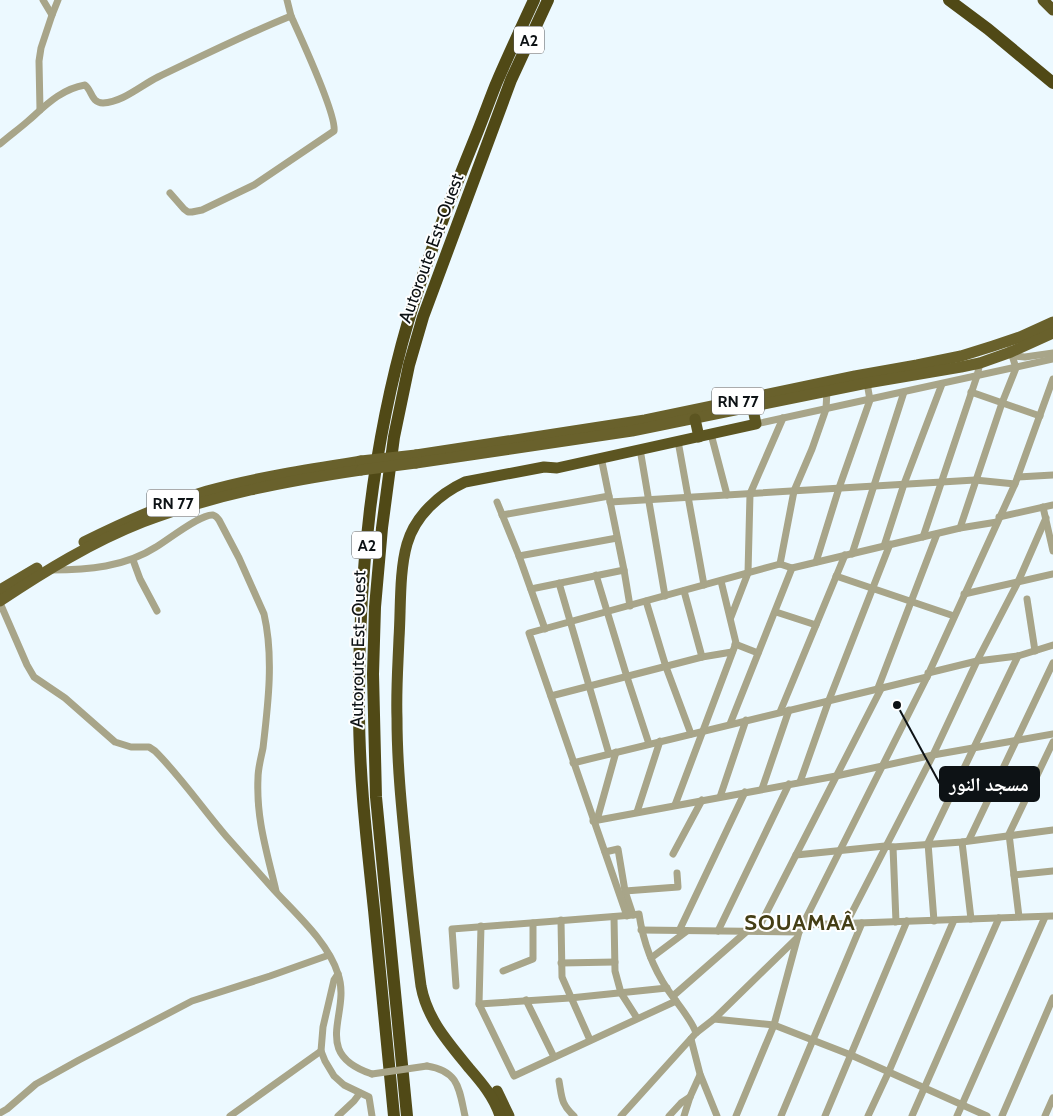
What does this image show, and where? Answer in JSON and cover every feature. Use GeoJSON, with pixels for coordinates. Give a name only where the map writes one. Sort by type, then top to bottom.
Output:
{"type":"FeatureCollection","features":[{"type":"Feature","properties":{"kind":"highway","name":"Autoroute Est-Ouest"},"geometry":{"type":"LineString","coordinates":[[394,1116],[363,810],[359,709],[360,637],[365,570],[377,466],[394,377],[408,321],[422,278],[458,178],[497,82],[534,0]]}},
{"type":"Feature","properties":{"kind":"highway","name":"Autoroute Est-Ouest"},"geometry":{"type":"LineString","coordinates":[[408,1116],[376,797],[373,674],[374,607],[382,528],[395,431],[409,365],[423,317],[511,80],[548,0]]}},
{"type":"Feature","properties":{"kind":"highway"},"geometry":{"type":"LineString","coordinates":[[949,0],[988,29],[1053,83]]}},
{"type":"Feature","properties":{"kind":"highway"},"geometry":{"type":"LineString","coordinates":[[960,0],[988,29]]}},
{"type":"Feature","properties":{"kind":"highway"},"geometry":{"type":"LineString","coordinates":[[1043,0],[1053,10]]}},
{"type":"Feature","properties":{"kind":"highway"},"geometry":{"type":"LineString","coordinates":[[500,1116],[487,1089],[440,1032],[427,1008],[421,986],[401,807],[397,736],[403,568],[407,544],[426,510],[453,488],[476,479],[544,467],[557,468],[756,424],[752,403]]}},
{"type":"Feature","properties":{"kind":"highway"},"geometry":{"type":"LineString","coordinates":[[695,419],[699,436]]}},
{"type":"Feature","properties":{"kind":"highway"},"geometry":{"type":"LineString","coordinates":[[509,1116],[498,1093],[438,1016],[429,992],[404,752],[403,713],[407,608],[412,554],[417,538],[424,524],[440,506],[452,496],[466,489],[554,472],[562,467]]}},
{"type":"Feature","properties":{"kind":"main road","name":"RN 77"},"geometry":{"type":"LineString","coordinates":[[416,459],[752,403],[827,386],[883,376],[961,356],[1011,350],[1053,322]]}},
{"type":"Feature","properties":{"kind":"main road"},"geometry":{"type":"LineString","coordinates":[[827,386],[868,383],[883,376],[980,364],[1053,333]]}},
{"type":"Feature","properties":{"kind":"main road"},"geometry":{"type":"LineString","coordinates":[[0,602],[46,570],[132,527],[173,511],[252,489],[361,466],[632,431],[695,419],[752,403]]}},
{"type":"Feature","properties":{"kind":"main road","name":"RN 77"},"geometry":{"type":"LineString","coordinates":[[0,590],[67,550],[114,526],[207,491],[284,473],[361,466]]}},
{"type":"Feature","properties":{"kind":"street"},"geometry":{"type":"LineString","coordinates":[[43,0],[52,15]]}},
{"type":"Feature","properties":{"kind":"street"},"geometry":{"type":"LineString","coordinates":[[40,110],[38,61],[58,0]]}},
{"type":"Feature","properties":{"kind":"street"},"geometry":{"type":"LineString","coordinates":[[170,193],[188,212],[202,210],[254,185],[333,133],[335,129],[332,116],[286,0]]}},
{"type":"Feature","properties":{"kind":"street"},"geometry":{"type":"LineString","coordinates":[[0,144],[61,94],[85,85],[89,88],[96,101],[103,103],[113,101],[258,29],[292,16]]}},
{"type":"Feature","properties":{"kind":"street"},"geometry":{"type":"LineString","coordinates":[[1011,350],[1025,357],[1053,353]]}},
{"type":"Feature","properties":{"kind":"street"},"geometry":{"type":"LineString","coordinates":[[960,528],[975,480],[1016,368],[1011,350]]}},
{"type":"Feature","properties":{"kind":"street"},"geometry":{"type":"LineString","coordinates":[[756,424],[1053,359]]}},
{"type":"Feature","properties":{"kind":"street"},"geometry":{"type":"LineString","coordinates":[[923,537],[980,364]]}},
{"type":"Feature","properties":{"kind":"street"},"geometry":{"type":"LineString","coordinates":[[736,1116],[774,1025],[800,932],[927,675],[998,520],[1016,480],[1053,379]]}},
{"type":"Feature","properties":{"kind":"street"},"geometry":{"type":"LineString","coordinates":[[816,562],[839,488],[870,400],[868,383]]}},
{"type":"Feature","properties":{"kind":"street"},"geometry":{"type":"LineString","coordinates":[[800,782],[873,589],[904,484],[942,384]]}},
{"type":"Feature","properties":{"kind":"street"},"geometry":{"type":"LineString","coordinates":[[780,564],[794,491],[826,409],[827,386]]}},
{"type":"Feature","properties":{"kind":"street"},"geometry":{"type":"LineString","coordinates":[[780,712],[836,576],[848,554],[874,486],[904,392]]}},
{"type":"Feature","properties":{"kind":"street"},"geometry":{"type":"LineString","coordinates":[[971,392],[1040,416]]}},
{"type":"Feature","properties":{"kind":"street"},"geometry":{"type":"LineString","coordinates":[[731,618],[748,573],[750,494],[783,418]]}},
{"type":"Feature","properties":{"kind":"street"},"geometry":{"type":"LineString","coordinates":[[711,434],[726,495]]}},
{"type":"Feature","properties":{"kind":"street"},"geometry":{"type":"LineString","coordinates":[[678,441],[704,585]]}},
{"type":"Feature","properties":{"kind":"street"},"geometry":{"type":"LineString","coordinates":[[640,449],[665,596]]}},
{"type":"Feature","properties":{"kind":"street"},"geometry":{"type":"LineString","coordinates":[[601,457],[630,606]]}},
{"type":"Feature","properties":{"kind":"street"},"geometry":{"type":"LineString","coordinates":[[502,515],[610,499],[649,500],[975,480],[1016,480],[1053,474]]}},
{"type":"Feature","properties":{"kind":"street"},"geometry":{"type":"LineString","coordinates":[[497,502],[545,629]]}},
{"type":"Feature","properties":{"kind":"street"},"geometry":{"type":"LineString","coordinates":[[630,915],[573,763],[529,634],[780,564],[792,568],[998,520],[1053,505]]}},
{"type":"Feature","properties":{"kind":"street"},"geometry":{"type":"LineString","coordinates":[[1043,507],[1053,551]]}},
{"type":"Feature","properties":{"kind":"street"},"geometry":{"type":"LineString","coordinates":[[46,570],[76,570],[133,560],[202,519],[214,515],[219,520],[264,614],[270,674],[258,791],[263,844],[276,891]]}},
{"type":"Feature","properties":{"kind":"street"},"geometry":{"type":"LineString","coordinates":[[846,924],[889,846],[977,660],[1018,582],[1046,518]]}},
{"type":"Feature","properties":{"kind":"street"},"geometry":{"type":"LineString","coordinates":[[757,931],[880,688],[937,534]]}},
{"type":"Feature","properties":{"kind":"street"},"geometry":{"type":"LineString","coordinates":[[519,556],[617,538]]}},
{"type":"Feature","properties":{"kind":"street"},"geometry":{"type":"LineString","coordinates":[[133,560],[140,579],[157,611]]}},
{"type":"Feature","properties":{"kind":"street"},"geometry":{"type":"LineString","coordinates":[[730,724],[792,568]]}},
{"type":"Feature","properties":{"kind":"street"},"geometry":{"type":"LineString","coordinates":[[531,589],[624,570]]}},
{"type":"Feature","properties":{"kind":"street"},"geometry":{"type":"LineString","coordinates":[[964,594],[1053,574]]}},
{"type":"Feature","properties":{"kind":"street"},"geometry":{"type":"LineString","coordinates":[[596,576],[649,744]]}},
{"type":"Feature","properties":{"kind":"street"},"geometry":{"type":"LineString","coordinates":[[836,576],[954,616]]}},
{"type":"Feature","properties":{"kind":"street"},"geometry":{"type":"LineString","coordinates":[[675,805],[735,644],[731,618],[721,581]]}},
{"type":"Feature","properties":{"kind":"street"},"geometry":{"type":"LineString","coordinates":[[559,583],[588,686],[612,753],[595,820]]}},
{"type":"Feature","properties":{"kind":"street"},"geometry":{"type":"LineString","coordinates":[[684,591],[702,657]]}},
{"type":"Feature","properties":{"kind":"street"},"geometry":{"type":"LineString","coordinates":[[1027,599],[1035,651]]}},
{"type":"Feature","properties":{"kind":"street"},"geometry":{"type":"LineString","coordinates":[[0,602],[3,616],[34,677],[65,698],[115,742],[131,747],[149,748],[155,751],[226,836],[302,917],[329,955],[338,974],[340,996],[336,1033],[337,1044],[349,1063],[372,1074],[427,1066],[445,1070],[454,1080],[460,1092],[465,1116]]}},
{"type":"Feature","properties":{"kind":"street"},"geometry":{"type":"LineString","coordinates":[[646,602],[666,666],[691,734]]}},
{"type":"Feature","properties":{"kind":"street"},"geometry":{"type":"LineString","coordinates":[[776,612],[816,625]]}},
{"type":"Feature","properties":{"kind":"street"},"geometry":{"type":"LineString","coordinates":[[735,644],[758,653]]}},
{"type":"Feature","properties":{"kind":"street"},"geometry":{"type":"LineString","coordinates":[[573,763],[880,688],[977,660],[1018,656],[1053,645]]}},
{"type":"Feature","properties":{"kind":"street"},"geometry":{"type":"LineString","coordinates":[[551,696],[702,657],[732,652]]}},
{"type":"Feature","properties":{"kind":"street"},"geometry":{"type":"LineString","coordinates":[[934,920],[928,843],[1018,656]]}},
{"type":"Feature","properties":{"kind":"street"},"geometry":{"type":"LineString","coordinates":[[971,919],[966,841],[1053,663]]}},
{"type":"Feature","properties":{"kind":"street"},"geometry":{"type":"LineString","coordinates":[[762,789],[790,710]]}},
{"type":"Feature","properties":{"kind":"street"},"geometry":{"type":"LineString","coordinates":[[720,797],[746,720]]}},
{"type":"Feature","properties":{"kind":"street"},"geometry":{"type":"LineString","coordinates":[[595,820],[836,776],[933,755],[1053,734]]}},
{"type":"Feature","properties":{"kind":"street"},"geometry":{"type":"LineString","coordinates":[[637,812],[660,741]]}},
{"type":"Feature","properties":{"kind":"street"},"geometry":{"type":"LineString","coordinates":[[1018,918],[1009,834],[1053,742]]}},
{"type":"Feature","properties":{"kind":"street"},"geometry":{"type":"LineString","coordinates":[[718,931],[789,784]]}},
{"type":"Feature","properties":{"kind":"street"},"geometry":{"type":"LineString","coordinates":[[651,958],[683,931],[745,792]]}},
{"type":"Feature","properties":{"kind":"street"},"geometry":{"type":"LineString","coordinates":[[674,854],[702,800]]}},
{"type":"Feature","properties":{"kind":"street"},"geometry":{"type":"LineString","coordinates":[[796,855],[966,841],[1009,834],[1053,830]]}},
{"type":"Feature","properties":{"kind":"street"},"geometry":{"type":"LineString","coordinates":[[889,846],[896,922]]}},
{"type":"Feature","properties":{"kind":"street"},"geometry":{"type":"LineString","coordinates":[[605,852],[618,849],[624,891],[630,915]]}},
{"type":"Feature","properties":{"kind":"street"},"geometry":{"type":"LineString","coordinates":[[1014,875],[1053,871]]}},
{"type":"Feature","properties":{"kind":"street"},"geometry":{"type":"LineString","coordinates":[[624,891],[678,887],[677,873]]}},
{"type":"Feature","properties":{"kind":"street"},"geometry":{"type":"LineString","coordinates":[[456,986],[452,929],[639,914],[641,930],[651,958],[694,1036],[700,1074],[717,1116]]}},
{"type":"Feature","properties":{"kind":"street"},"geometry":{"type":"LineString","coordinates":[[614,916],[615,971],[621,993],[637,1018]]}},
{"type":"Feature","properties":{"kind":"street"},"geometry":{"type":"LineString","coordinates":[[957,1116],[1045,916]]}},
{"type":"Feature","properties":{"kind":"street"},"geometry":{"type":"LineString","coordinates":[[641,930],[800,932],[846,924],[1053,916]]}},
{"type":"Feature","properties":{"kind":"street"},"geometry":{"type":"LineString","coordinates":[[912,1116],[999,918]]}},
{"type":"Feature","properties":{"kind":"street"},"geometry":{"type":"LineString","coordinates":[[561,920],[562,977],[590,1040]]}},
{"type":"Feature","properties":{"kind":"street"},"geometry":{"type":"LineString","coordinates":[[868,1116],[954,920]]}},
{"type":"Feature","properties":{"kind":"street"},"geometry":{"type":"LineString","coordinates":[[503,971],[534,959],[533,922]]}},
{"type":"Feature","properties":{"kind":"street"},"geometry":{"type":"LineString","coordinates":[[825,1116],[908,922]]}},
{"type":"Feature","properties":{"kind":"street"},"geometry":{"type":"LineString","coordinates":[[781,1116],[862,923]]}},
{"type":"Feature","properties":{"kind":"street"},"geometry":{"type":"LineString","coordinates":[[481,926],[479,1004],[514,1076],[674,999],[746,932]]}},
{"type":"Feature","properties":{"kind":"street"},"geometry":{"type":"LineString","coordinates":[[621,1116],[694,1036],[714,1019],[800,932]]}},
{"type":"Feature","properties":{"kind":"street"},"geometry":{"type":"LineString","coordinates":[[0,1112],[7,1109],[36,1084],[192,1001],[329,955]]}},
{"type":"Feature","properties":{"kind":"street"},"geometry":{"type":"LineString","coordinates":[[561,963],[615,962]]}},
{"type":"Feature","properties":{"kind":"street"},"geometry":{"type":"LineString","coordinates":[[338,974],[333,985],[322,1028],[321,1051],[334,1076],[344,1084],[369,1097],[372,1116]]}},
{"type":"Feature","properties":{"kind":"street"},"geometry":{"type":"LineString","coordinates":[[479,1004],[570,998],[667,988]]}},
{"type":"Feature","properties":{"kind":"street"},"geometry":{"type":"LineString","coordinates":[[1002,1116],[1053,998]]}},
{"type":"Feature","properties":{"kind":"street"},"geometry":{"type":"LineString","coordinates":[[526,1000],[554,1057]]}},
{"type":"Feature","properties":{"kind":"street"},"geometry":{"type":"LineString","coordinates":[[714,1019],[774,1025],[889,1071],[924,1089],[987,1116]]}},
{"type":"Feature","properties":{"kind":"street"},"geometry":{"type":"LineString","coordinates":[[230,1116],[321,1051]]}},
{"type":"Feature","properties":{"kind":"street"},"geometry":{"type":"LineString","coordinates":[[684,1116],[700,1074]]}},
{"type":"Feature","properties":{"kind":"street"},"geometry":{"type":"LineString","coordinates":[[559,1081],[565,1108],[574,1116]]}},
{"type":"Feature","properties":{"kind":"street"},"geometry":{"type":"LineString","coordinates":[[338,1116],[354,1101],[360,1092]]}},
{"type":"Feature","properties":{"kind":"street"},"geometry":{"type":"LineString","coordinates":[[669,1116],[681,1103],[690,1097]]}},
{"type":"Feature","properties":{"kind":"street"},"geometry":{"type":"LineString","coordinates":[[1045,1116],[1053,1098]]}},
{"type":"Feature","properties":{"kind":"place","name":"مسجد النور"},"geometry":{"type":"Point","coordinates":[897,705]}},
{"type":"Feature","properties":{"kind":"district","name":"SOUAMAÂ"},"geometry":{"type":"Point","coordinates":[800,922]}}]}
